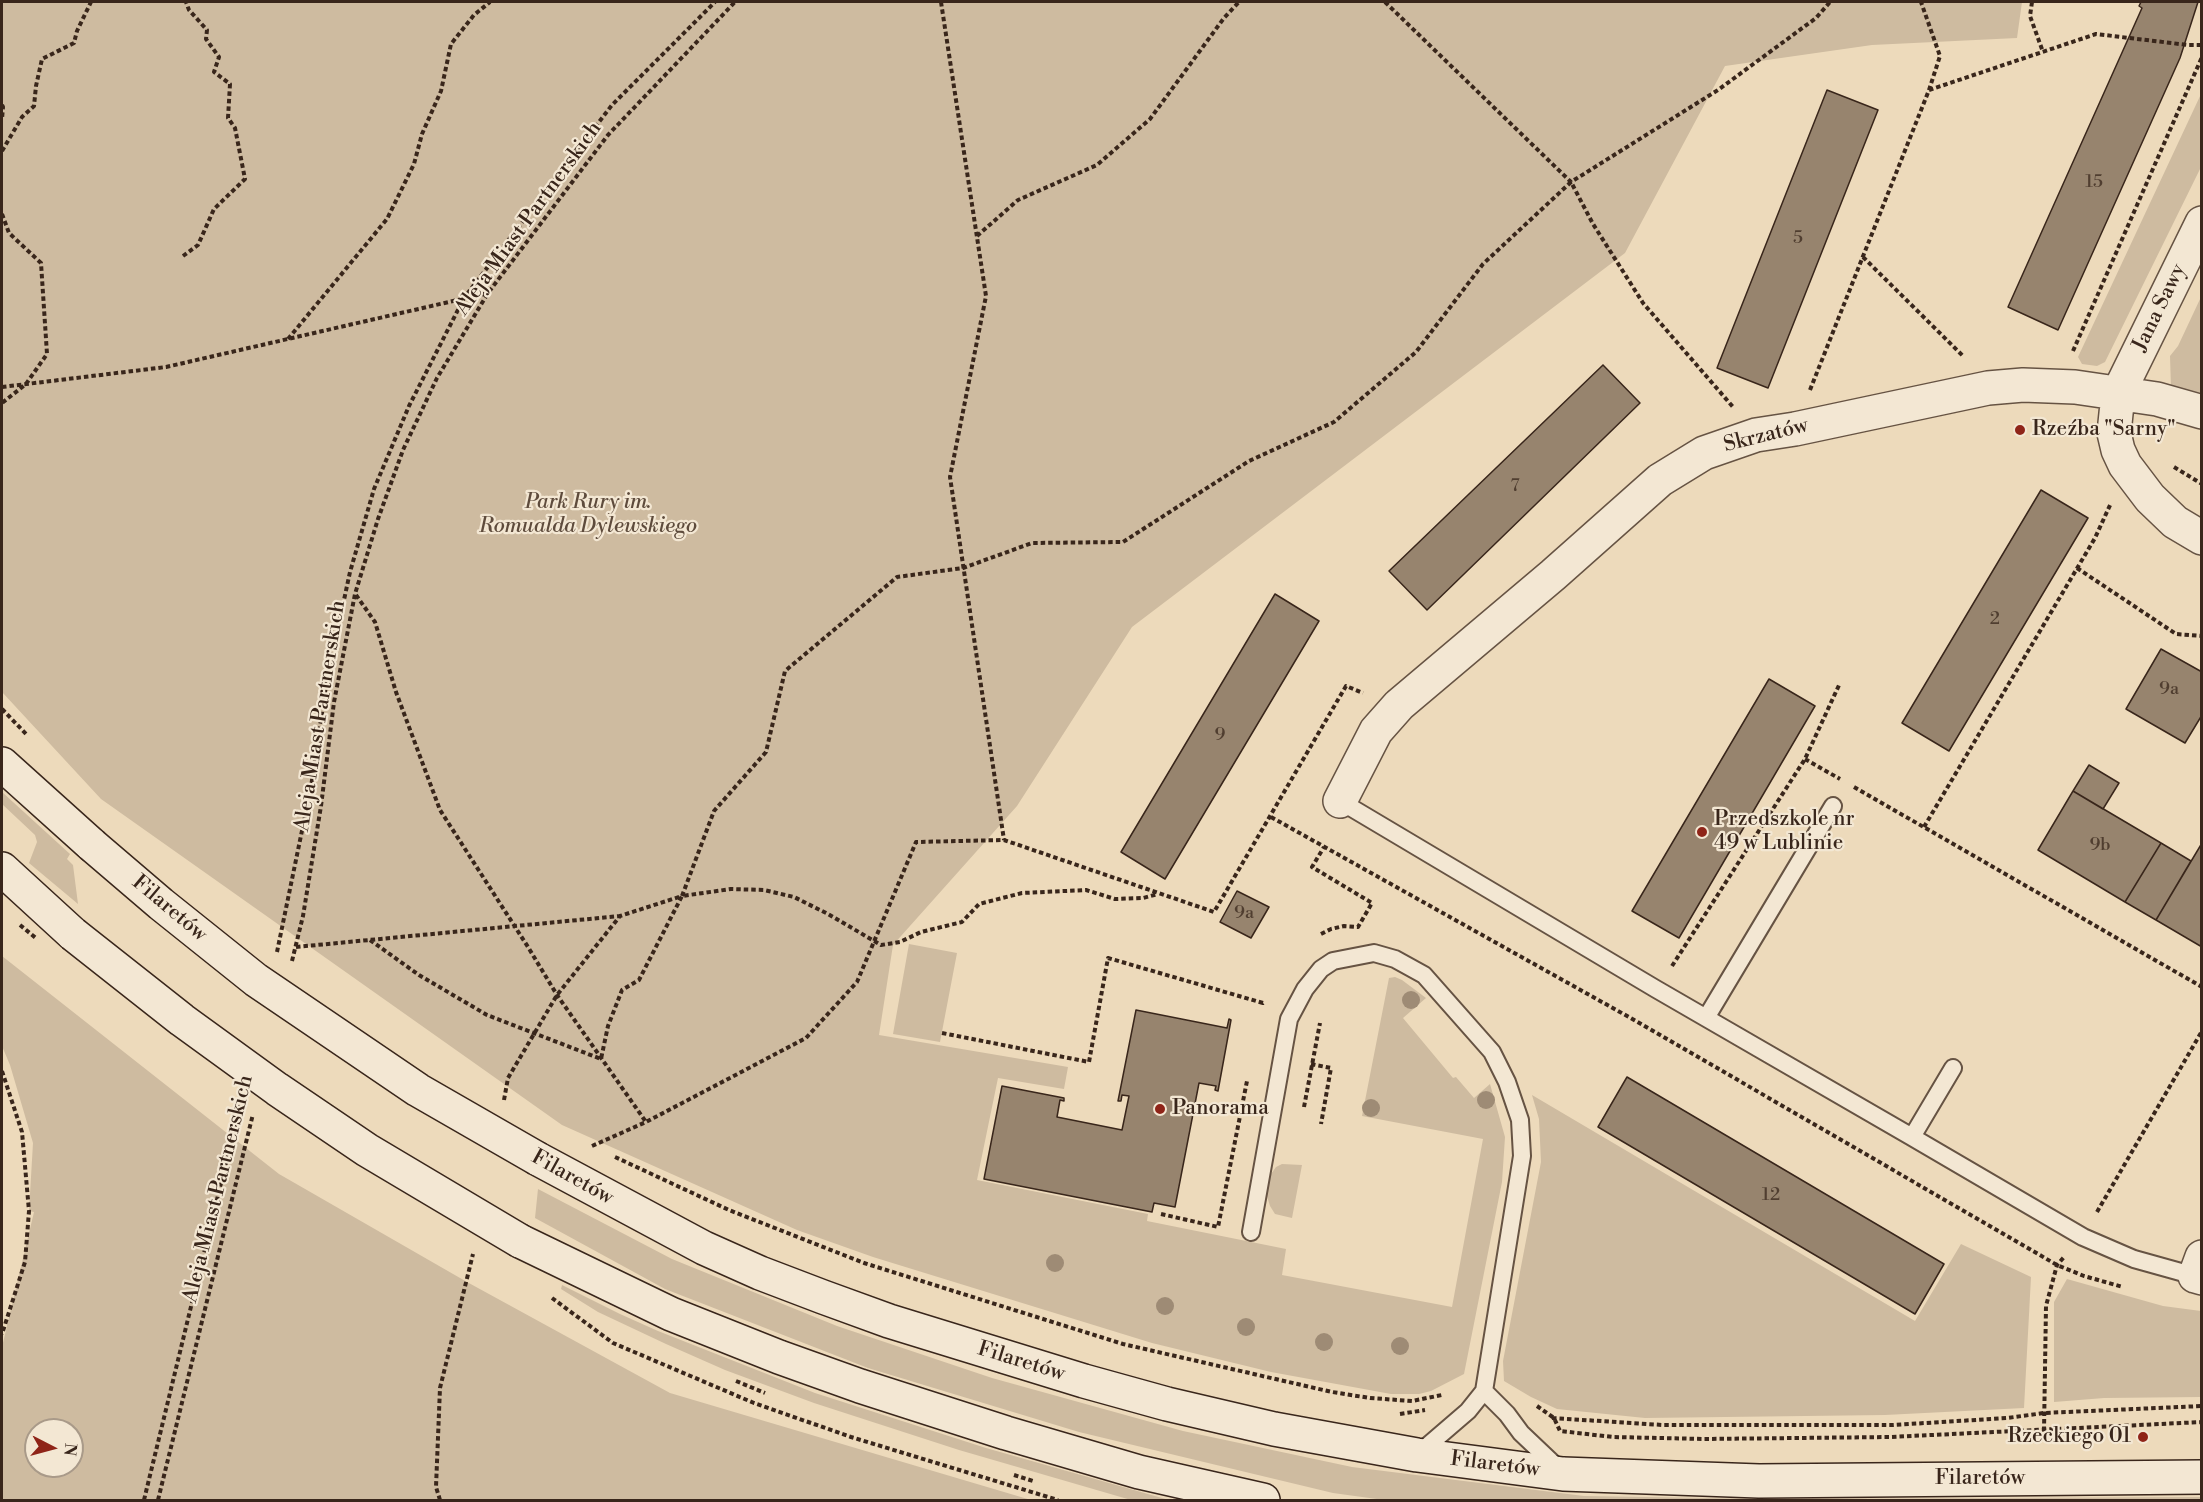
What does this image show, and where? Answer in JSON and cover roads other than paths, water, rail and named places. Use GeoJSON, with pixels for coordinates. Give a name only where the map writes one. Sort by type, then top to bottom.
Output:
{"type":"FeatureCollection","features":[{"type":"Feature","properties":{"kind":"main road","name":"Jana Sawy"},"geometry":{"type":"LineString","coordinates":[[2118,394],[2202,223]]}},
{"type":"Feature","properties":{"kind":"main road","name":"Skrzatów"},"geometry":{"type":"LineString","coordinates":[[1340,801],[1376,731],[1399,705],[1553,575],[1660,480],[1704,453],[1749,437],[1988,388],[2023,385],[2058,386],[2157,399],[2202,412]]}},
{"type":"Feature","properties":{"kind":"main road"},"geometry":{"type":"LineString","coordinates":[[2118,394],[2114,433],[2125,465],[2150,498],[2175,522],[2202,538]]}},
{"type":"Feature","properties":{"kind":"main road","name":"Filaretów"},"geometry":{"type":"LineString","coordinates":[[2,764],[161,904],[256,980],[418,1090],[538,1159],[704,1248],[760,1273],[889,1321],[1167,1404],[1274,1429],[1417,1455],[1563,1474],[1759,1481],[2202,1477]]}},
{"type":"Feature","properties":{"kind":"main road"},"geometry":{"type":"LineString","coordinates":[[2,869],[73,934],[199,1033],[367,1150],[520,1241],[671,1314],[860,1386],[1006,1433],[1139,1472],[1263,1500]]}},
{"type":"Feature","properties":{"kind":"lane"},"geometry":{"type":"LineString","coordinates":[[1340,801],[1656,989],[2083,1237],[2134,1259],[2199,1270]]}},
{"type":"Feature","properties":{"kind":"lane"},"geometry":{"type":"LineString","coordinates":[[1706,1018],[1833,806]]}},
{"type":"Feature","properties":{"kind":"lane"},"geometry":{"type":"LineString","coordinates":[[1251,1232],[1289,1019],[1305,989],[1322,969],[1334,961],[1374,953],[1395,958],[1424,975],[1492,1052],[1507,1082],[1520,1120],[1522,1156],[1484,1391],[1468,1411],[1417,1455]]}},
{"type":"Feature","properties":{"kind":"lane"},"geometry":{"type":"LineString","coordinates":[[1912,1137],[1953,1068]]}},
{"type":"Feature","properties":{"kind":"lane"},"geometry":{"type":"LineString","coordinates":[[1484,1391],[1507,1414],[1521,1433],[1563,1474]]}},
{"type":"Feature","properties":{"kind":"place","name":"Rzeźba \"Sarny\""},"geometry":{"type":"Point","coordinates":[2020,430]}},
{"type":"Feature","properties":{"kind":"place","name":"Przedszkole nr 49 w Lublinie"},"geometry":{"type":"Point","coordinates":[1702,832]}},
{"type":"Feature","properties":{"kind":"place","name":"Panorama"},"geometry":{"type":"Point","coordinates":[1160,1109]}},
{"type":"Feature","properties":{"kind":"place","name":"Rzeckiego 01"},"geometry":{"type":"Point","coordinates":[2143,1437]}},
{"type":"Feature","properties":{"kind":"park label","name":"Park Rury im. Romualda Dylewskiego"},"geometry":{"type":"Point","coordinates":[588,515]}}]}
